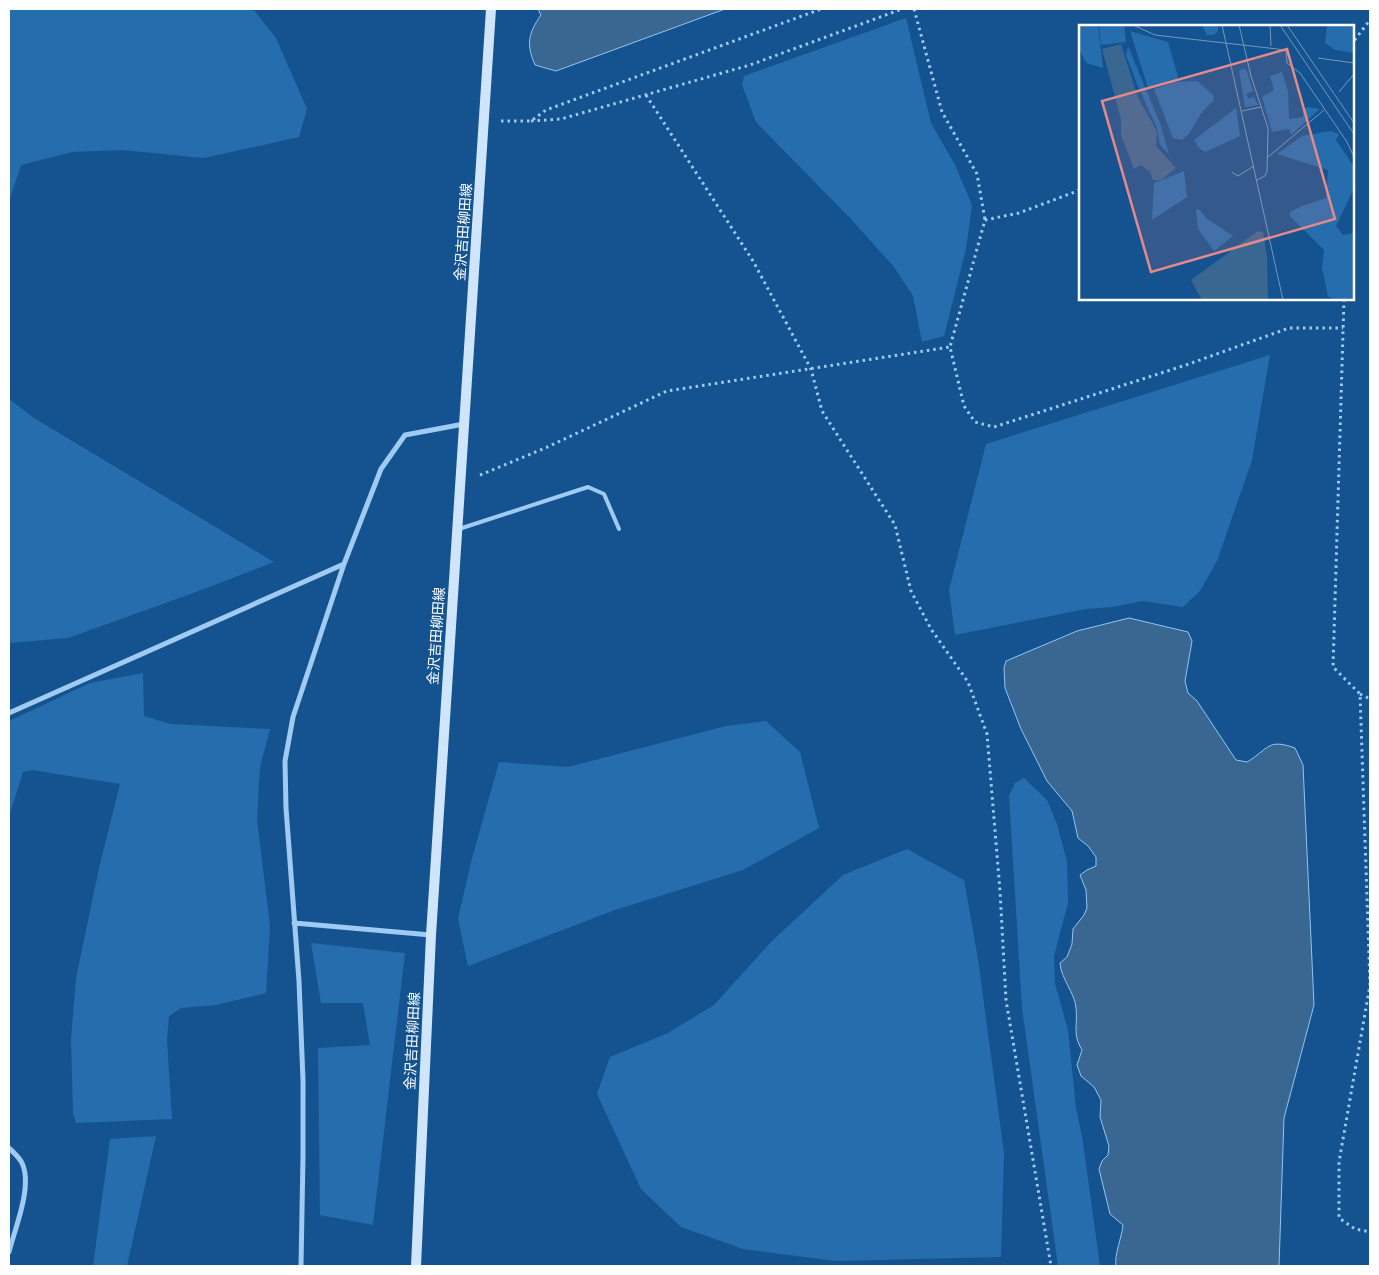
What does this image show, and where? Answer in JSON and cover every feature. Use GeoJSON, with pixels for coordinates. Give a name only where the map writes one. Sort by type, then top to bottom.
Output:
{"type":"FeatureCollection","features":[{"type":"Feature","properties":{"kind":"main road","name":"金沢吉田柳田線"},"geometry":{"type":"LineString","coordinates":[[416,1266],[431,935],[491,9]]}},
{"type":"Feature","properties":{"kind":"street"},"geometry":{"type":"LineString","coordinates":[[301,1266],[303,1080],[285,761],[293,717],[344,564],[381,468],[405,435],[464,424]]}},
{"type":"Feature","properties":{"kind":"street"},"geometry":{"type":"LineString","coordinates":[[9,713],[344,564]]}},
{"type":"Feature","properties":{"kind":"street"},"geometry":{"type":"LineString","coordinates":[[294,923],[431,935]]}},
{"type":"Feature","properties":{"kind":"street"},"geometry":{"type":"LineString","coordinates":[[9,1148],[22,1162],[26,1176],[26,1188],[9,1252]]}},
{"type":"Feature","properties":{"kind":"lane"},"geometry":{"type":"LineString","coordinates":[[457,530],[588,487],[604,494],[619,529]]}},
{"type":"Feature","properties":{"kind":"path"},"geometry":{"type":"LineString","coordinates":[[531,121],[546,110],[821,9]]}},
{"type":"Feature","properties":{"kind":"path"},"geometry":{"type":"LineString","coordinates":[[484,122],[560,119],[750,65],[902,9]]}},
{"type":"Feature","properties":{"kind":"path"},"geometry":{"type":"LineString","coordinates":[[914,9],[942,112],[977,174],[985,220],[950,347],[964,406],[975,422],[994,428],[1159,374],[1289,328],[1343,328]]}},
{"type":"Feature","properties":{"kind":"path"},"geometry":{"type":"LineString","coordinates":[[1354,43],[1370,20]]}},
{"type":"Feature","properties":{"kind":"path"},"geometry":{"type":"LineString","coordinates":[[646,95],[752,261],[811,368],[822,411],[894,525],[911,591],[931,628],[968,682],[987,734],[1000,891],[1006,1000],[1052,1266]]}},
{"type":"Feature","properties":{"kind":"path"},"geometry":{"type":"LineString","coordinates":[[985,220],[1019,214],[1079,190]]}},
{"type":"Feature","properties":{"kind":"path"},"geometry":{"type":"LineString","coordinates":[[1344,300],[1333,667],[1360,694],[1370,699]]}},
{"type":"Feature","properties":{"kind":"path"},"geometry":{"type":"LineString","coordinates":[[460,484],[542,449],[666,390],[950,347]]}},
{"type":"Feature","properties":{"kind":"path"},"geometry":{"type":"LineString","coordinates":[[1360,694],[1370,986],[1339,1162],[1339,1218],[1356,1229],[1370,1232]]}},
{"type":"Feature","properties":{"kind":"shaded area"},"geometry":{"type":"Polygon","coordinates":[[[9,9],[253,9],[276,38],[307,109],[299,137],[204,158],[122,150],[72,152],[21,165],[9,201],[9,9]]]}},
{"type":"Feature","properties":{"kind":"shaded area"},"geometry":{"type":"Polygon","coordinates":[[[538,9],[725,9],[556,71],[535,65],[532,58],[530,39],[533,28],[541,15],[538,9]]]}},
{"type":"Feature","properties":{"kind":"shaded area"},"geometry":{"type":"Polygon","coordinates":[[[906,18],[931,123],[955,165],[972,205],[966,249],[944,336],[922,342],[913,296],[894,267],[850,218],[756,122],[742,85],[744,76],[906,18]]]}},
{"type":"Feature","properties":{"kind":"shaded area"},"geometry":{"type":"Polygon","coordinates":[[[1270,355],[1252,460],[1217,561],[1200,591],[1183,607],[1143,601],[1112,607],[1086,609],[955,635],[949,590],[986,444],[1270,355]]]}},
{"type":"Feature","properties":{"kind":"shaded area"},"geometry":{"type":"Polygon","coordinates":[[[9,399],[34,418],[274,562],[68,638],[9,643],[9,399]]]}},
{"type":"Feature","properties":{"kind":"shaded area"},"geometry":{"type":"Polygon","coordinates":[[[1129,618],[1188,632],[1192,641],[1185,681],[1188,693],[1197,701],[1236,760],[1247,762],[1269,746],[1279,744],[1295,748],[1303,765],[1314,1005],[1284,1118],[1279,1266],[1116,1266],[1116,1257],[1123,1225],[1110,1214],[1099,1169],[1102,1161],[1108,1155],[1109,1146],[1100,1117],[1101,1100],[1094,1087],[1081,1076],[1077,1065],[1082,1050],[1076,1034],[1075,1002],[1063,975],[1060,963],[1067,957],[1072,944],[1073,929],[1087,908],[1086,890],[1080,875],[1096,866],[1096,857],[1088,846],[1078,838],[1072,811],[1047,781],[1021,729],[1005,688],[1004,668],[1006,661],[1077,631],[1129,618]]]}},
{"type":"Feature","properties":{"kind":"shaded area"},"geometry":{"type":"Polygon","coordinates":[[[143,673],[144,716],[170,724],[270,729],[260,767],[257,820],[270,926],[266,993],[216,1005],[181,1008],[169,1016],[167,1040],[172,1119],[76,1123],[73,1113],[71,1039],[76,978],[99,868],[120,784],[32,770],[23,772],[9,816],[9,721],[90,683],[143,673]]]}},
{"type":"Feature","properties":{"kind":"shaded area"},"geometry":{"type":"Polygon","coordinates":[[[766,721],[800,752],[819,828],[743,870],[615,910],[468,966],[458,919],[471,862],[499,762],[568,767],[726,726],[766,721]]]}},
{"type":"Feature","properties":{"kind":"shaded area"},"geometry":{"type":"Polygon","coordinates":[[[1024,778],[1047,800],[1057,824],[1067,862],[1068,903],[1054,956],[1055,984],[1068,1030],[1076,1108],[1082,1136],[1100,1266],[1058,1266],[1022,1008],[1009,796],[1015,783],[1024,778]]]}},
{"type":"Feature","properties":{"kind":"shaded area"},"geometry":{"type":"Polygon","coordinates":[[[907,849],[964,880],[978,959],[1004,1153],[1001,1257],[835,1261],[743,1249],[681,1227],[641,1189],[597,1094],[610,1057],[668,1033],[714,1005],[771,942],[843,875],[907,849]]]}},
{"type":"Feature","properties":{"kind":"shaded area"},"geometry":{"type":"Polygon","coordinates":[[[311,943],[405,953],[373,1225],[320,1215],[318,1048],[370,1045],[363,1003],[321,1003],[311,943]]]}},
{"type":"Feature","properties":{"kind":"shaded area"},"geometry":{"type":"Polygon","coordinates":[[[156,1136],[127,1266],[93,1266],[110,1139],[156,1136]]]}}]}
